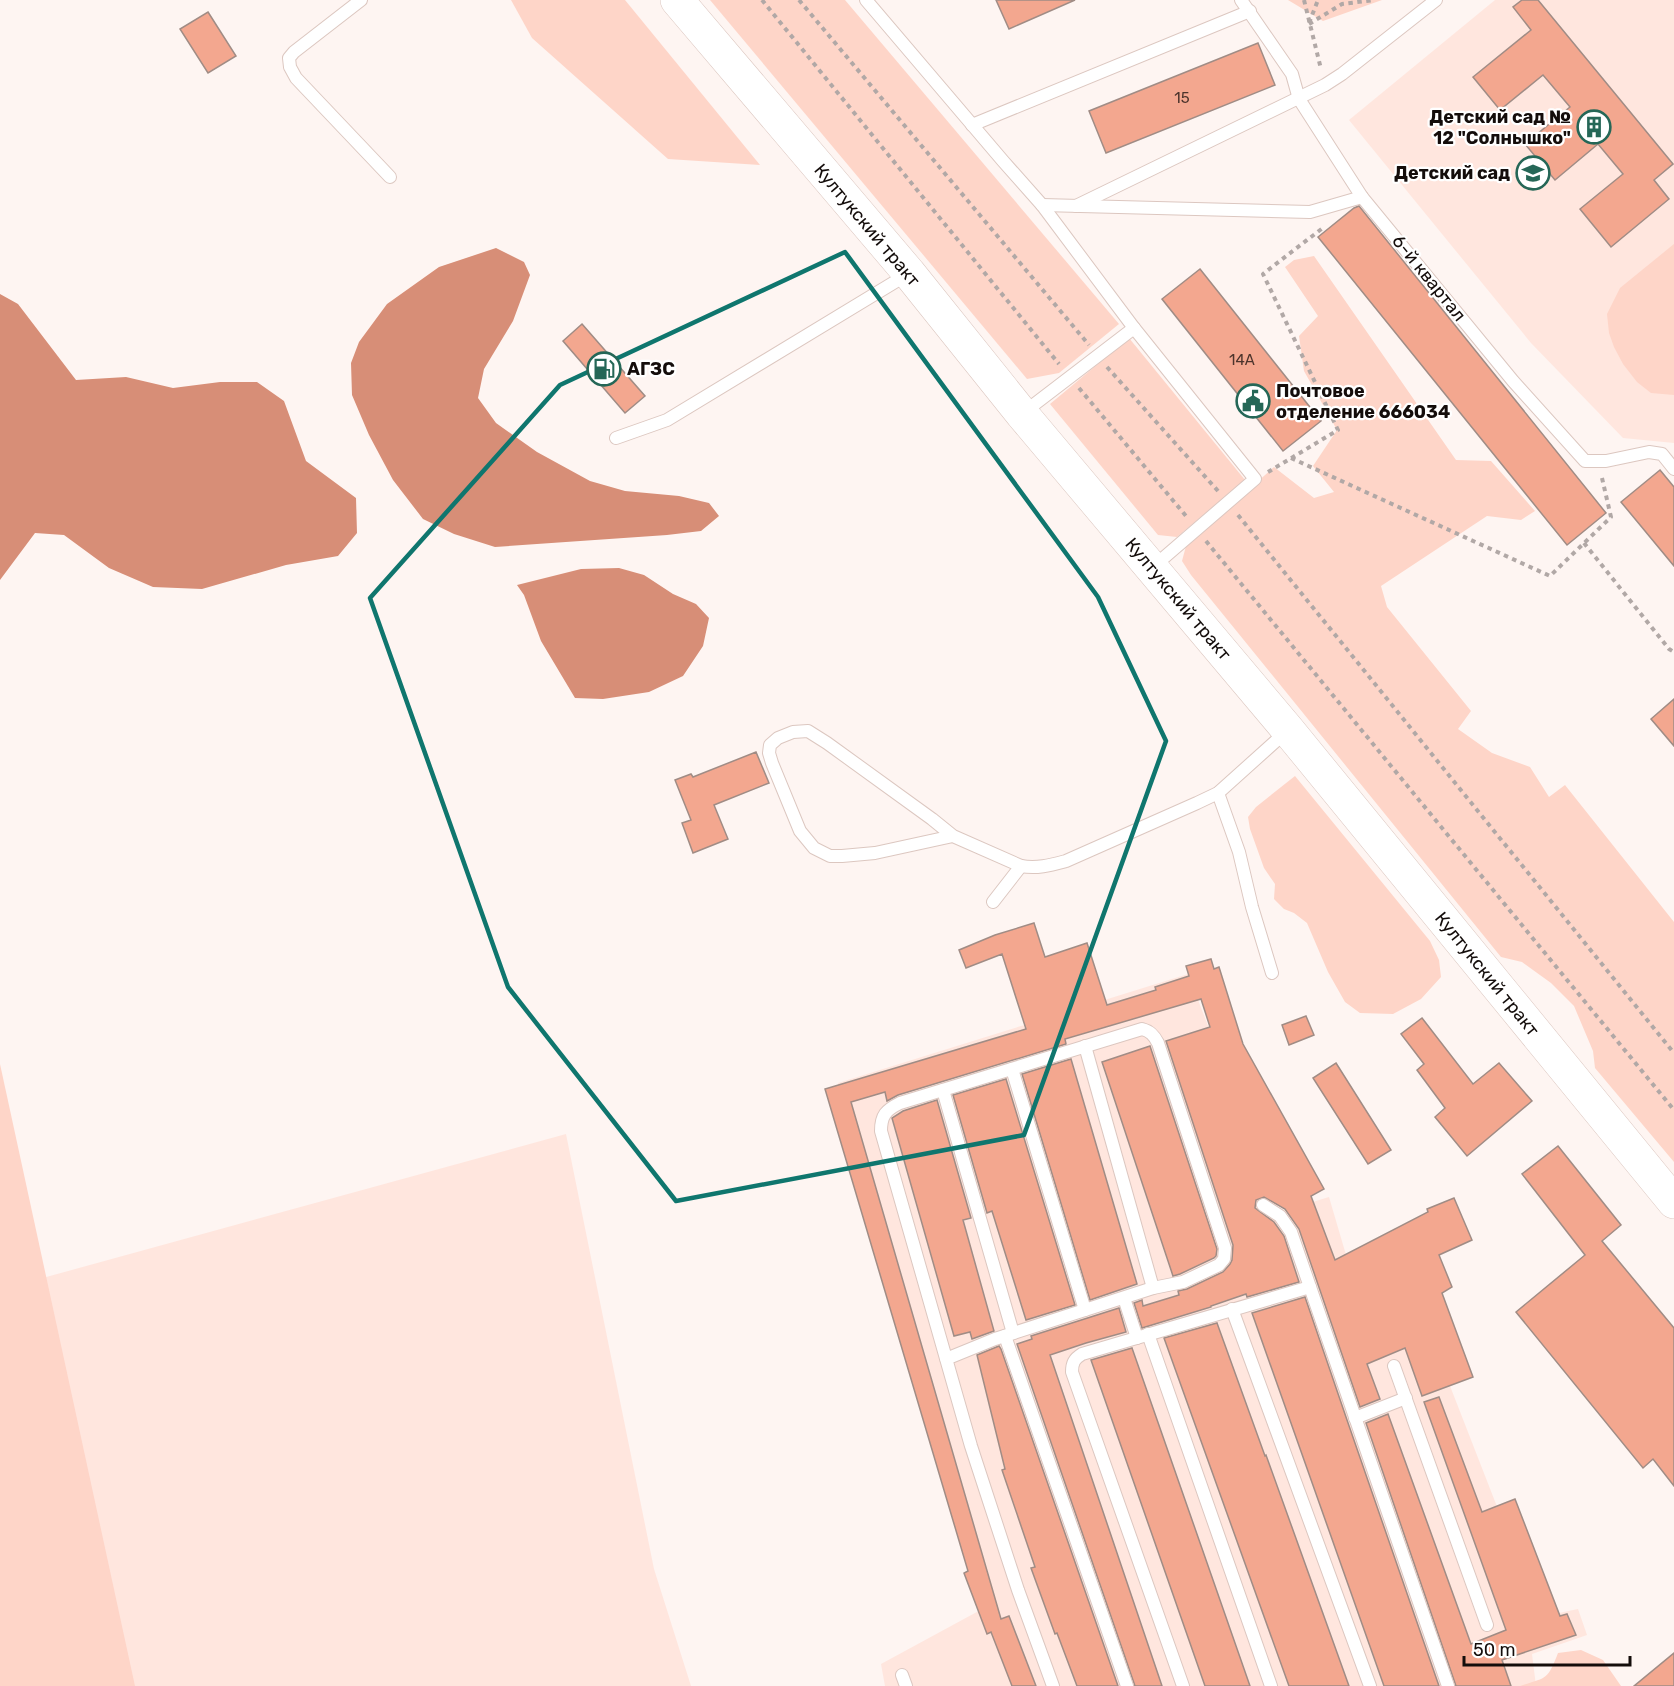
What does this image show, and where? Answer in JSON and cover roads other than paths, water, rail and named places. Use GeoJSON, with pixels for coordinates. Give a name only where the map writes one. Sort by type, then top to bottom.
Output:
{"type":"FeatureCollection","features":[{"type":"Feature","properties":{"kind":"main road","name":"Култукский тракт"},"geometry":{"type":"LineString","coordinates":[[676,0],[909,273],[1022,414],[1288,730],[1674,1202]]}},
{"type":"Feature","properties":{"kind":"lane"},"geometry":{"type":"LineString","coordinates":[[361,0],[294,52],[289,58],[290,67],[296,78],[390,177]]}},
{"type":"Feature","properties":{"kind":"lane","name":"6-й квартал"},"geometry":{"type":"LineString","coordinates":[[1241,0],[1292,74],[1299,99],[1362,197],[1513,381],[1585,461],[1605,461],[1649,452],[1662,454],[1674,468]]}},
{"type":"Feature","properties":{"kind":"lane"},"geometry":{"type":"LineString","coordinates":[[1076,206],[1325,85],[1436,0]]}},
{"type":"Feature","properties":{"kind":"lane"},"geometry":{"type":"LineString","coordinates":[[872,2],[972,125],[1042,205],[1134,328],[1255,479],[1152,567]]}},
{"type":"Feature","properties":{"kind":"lane"},"geometry":{"type":"LineString","coordinates":[[972,125],[1250,11]]}},
{"type":"Feature","properties":{"kind":"lane"},"geometry":{"type":"LineString","coordinates":[[1042,205],[1310,212],[1362,197]]}},
{"type":"Feature","properties":{"kind":"lane"},"geometry":{"type":"LineString","coordinates":[[616,438],[667,420],[909,273]]}},
{"type":"Feature","properties":{"kind":"lane"},"geometry":{"type":"LineString","coordinates":[[1022,414],[1134,328]]}},
{"type":"Feature","properties":{"kind":"lane"},"geometry":{"type":"LineString","coordinates":[[953,836],[875,853],[836,856],[820,851],[810,844],[800,831],[771,763],[770,745],[778,738],[793,732],[808,731],[856,763],[953,836],[1022,866],[1032,868],[1066,861],[1218,793],[1288,730]]}},
{"type":"Feature","properties":{"kind":"lane"},"geometry":{"type":"LineString","coordinates":[[1218,793],[1239,852],[1252,907],[1272,973]]}},
{"type":"Feature","properties":{"kind":"lane"},"geometry":{"type":"LineString","coordinates":[[993,902],[1022,866]]}},
{"type":"Feature","properties":{"kind":"lane"},"geometry":{"type":"LineString","coordinates":[[946,1359],[1009,1334],[1153,1288],[1183,1282],[1219,1265],[1224,1259],[1225,1248],[1158,1043],[1147,1030],[1142,1029],[891,1107],[881,1121],[881,1131],[946,1359],[971,1446],[1018,1590],[1053,1686]]}},
{"type":"Feature","properties":{"kind":"lane"},"geometry":{"type":"LineString","coordinates":[[1084,1047],[1153,1288]]}},
{"type":"Feature","properties":{"kind":"lane"},"geometry":{"type":"LineString","coordinates":[[1012,1069],[1085,1310]]}},
{"type":"Feature","properties":{"kind":"lane"},"geometry":{"type":"LineString","coordinates":[[943,1090],[1009,1334],[1126,1686]]}},
{"type":"Feature","properties":{"kind":"lane"},"geometry":{"type":"LineString","coordinates":[[1263,1205],[1280,1216],[1291,1232],[1448,1686]]}},
{"type":"Feature","properties":{"kind":"lane"},"geometry":{"type":"LineString","coordinates":[[1183,1686],[1072,1372],[1072,1365],[1075,1358],[1082,1354],[1310,1287]]}},
{"type":"Feature","properties":{"kind":"lane"},"geometry":{"type":"LineString","coordinates":[[1124,1298],[1142,1336],[1271,1686]]}},
{"type":"Feature","properties":{"kind":"lane"},"geometry":{"type":"LineString","coordinates":[[1232,1309],[1370,1686]]}},
{"type":"Feature","properties":{"kind":"lane"},"geometry":{"type":"LineString","coordinates":[[1394,1366],[1487,1625]]}},
{"type":"Feature","properties":{"kind":"lane"},"geometry":{"type":"LineString","coordinates":[[1355,1418],[1406,1398]]}},
{"type":"Feature","properties":{"kind":"place","name":"Детский сад № 12 \"Солнышко\""},"geometry":{"type":"Point","coordinates":[1594,127]}},
{"type":"Feature","properties":{"kind":"place","name":"Детский сад"},"geometry":{"type":"Point","coordinates":[1533,173]}},
{"type":"Feature","properties":{"kind":"place","name":"АГЗС"},"geometry":{"type":"Point","coordinates":[604,369]}},
{"type":"Feature","properties":{"kind":"place","name":"Почтовое отделение 666034"},"geometry":{"type":"Point","coordinates":[1253,401]}}]}
